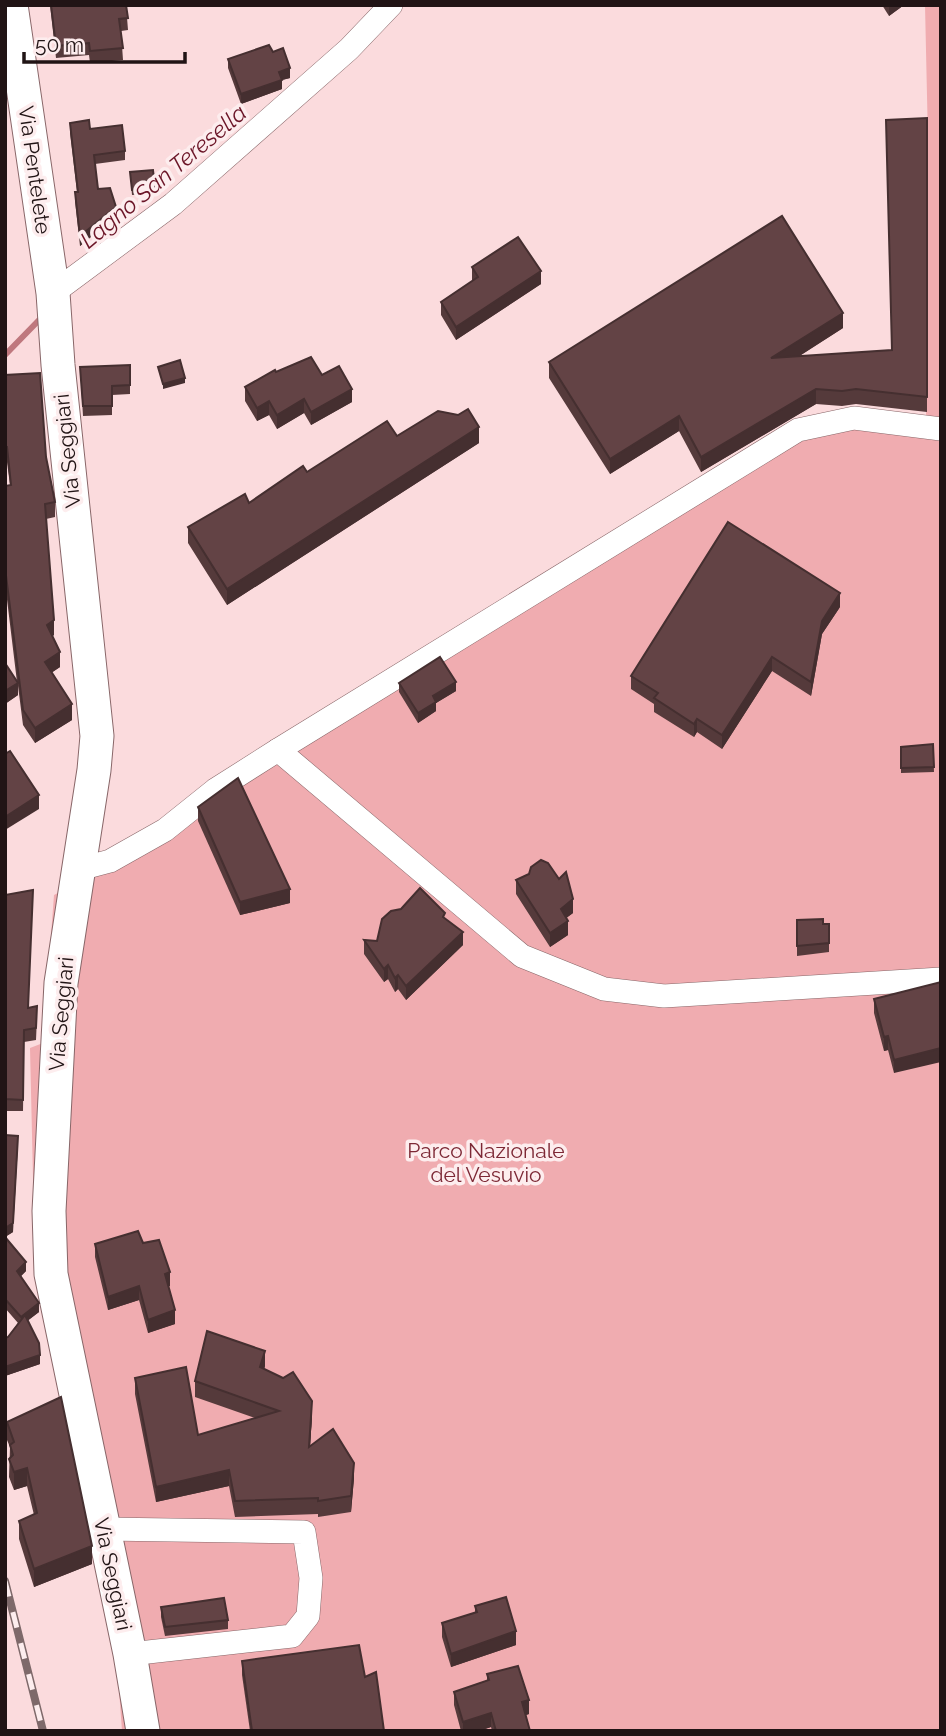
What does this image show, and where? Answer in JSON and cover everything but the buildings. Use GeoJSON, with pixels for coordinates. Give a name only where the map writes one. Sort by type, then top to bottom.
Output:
{"type":"FeatureCollection","features":[{"type":"Feature","properties":{"kind":"main road","name":"Via Pentelete"},"geometry":{"type":"LineString","coordinates":[[11,5],[53,293]]}},
{"type":"Feature","properties":{"kind":"main road","name":"Via Seggiari"},"geometry":{"type":"LineString","coordinates":[[53,293],[58,365],[97,736],[80,869],[61,983],[49,1211],[51,1274],[130,1654],[143,1731]]}},
{"type":"Feature","properties":{"kind":"street"},"geometry":{"type":"LineString","coordinates":[[53,293],[173,204],[349,49],[391,5]]}},
{"type":"Feature","properties":{"kind":"street"},"geometry":{"type":"LineString","coordinates":[[80,869],[110,861],[165,830],[215,790],[278,750],[798,430],[854,418],[941,429]]}},
{"type":"Feature","properties":{"kind":"street"},"geometry":{"type":"LineString","coordinates":[[278,750],[522,956],[604,989],[664,996],[941,979]]}},
{"type":"Feature","properties":{"kind":"street"},"geometry":{"type":"LineString","coordinates":[[104,1529],[304,1532],[311,1577],[308,1616],[292,1636],[130,1654]]}},
{"type":"Feature","properties":{"kind":"green space","name":"Parco Nazionale del Vesuvio"},"geometry":{"type":"Polygon","coordinates":[[[925,5],[941,5],[941,1731],[122,1731],[116,1648],[35,1265],[30,1048],[43,1043],[54,895],[140,851],[822,417],[926,426],[928,141],[925,5]]]}},
{"type":"Feature","properties":{"kind":"waterway","name":"Lagno San Teresella"},"geometry":{"type":"LineString","coordinates":[[5,355],[42,317]]}},
{"type":"Feature","properties":{"kind":"railway"},"geometry":{"type":"LineString","coordinates":[[5,1581],[43,1731]]}}]}
